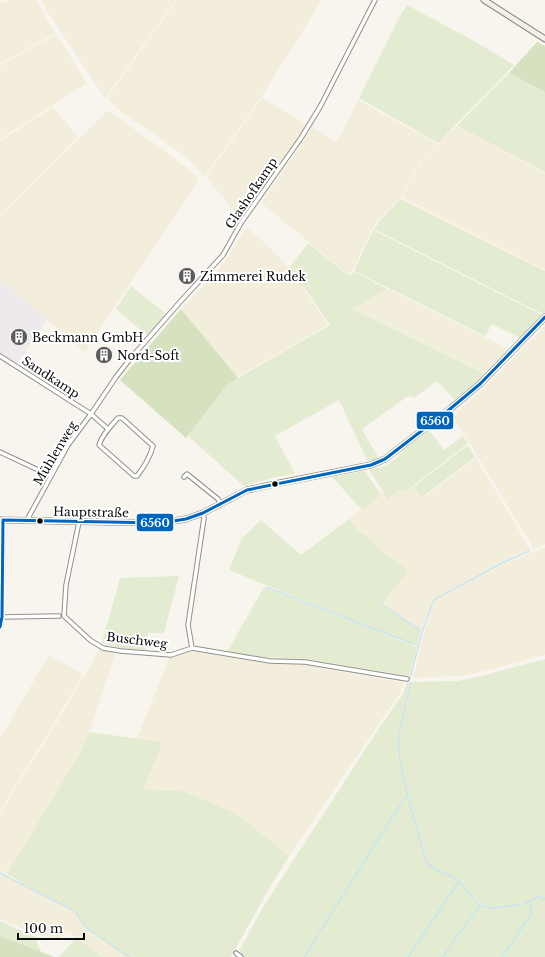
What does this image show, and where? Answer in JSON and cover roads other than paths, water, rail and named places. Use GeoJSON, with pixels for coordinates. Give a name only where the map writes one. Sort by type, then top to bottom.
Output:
{"type":"FeatureCollection","features":[{"type":"Feature","properties":{"kind":"street","name":"Glashofkamp"},"geometry":{"type":"LineString","coordinates":[[116,377],[184,296],[223,255],[241,223],[301,138],[320,107],[375,0]]}},
{"type":"Feature","properties":{"kind":"street"},"geometry":{"type":"LineString","coordinates":[[484,0],[545,39]]}},
{"type":"Feature","properties":{"kind":"street","name":"Hauptstraße"},"geometry":{"type":"LineString","coordinates":[[2,520],[160,523],[186,519],[203,513],[247,490],[364,468],[385,459],[480,384],[545,317]]}},
{"type":"Feature","properties":{"kind":"street","name":"Sandkamp"},"geometry":{"type":"LineString","coordinates":[[0,356],[91,414],[108,430]]}},
{"type":"Feature","properties":{"kind":"street","name":"Mühlenweg"},"geometry":{"type":"LineString","coordinates":[[27,520],[68,445],[116,377]]}},
{"type":"Feature","properties":{"kind":"street"},"geometry":{"type":"LineString","coordinates":[[118,418],[122,418],[153,446],[146,464],[137,476],[134,476],[99,446],[108,430],[118,418]]}},
{"type":"Feature","properties":{"kind":"street"},"geometry":{"type":"LineString","coordinates":[[0,452],[52,476]]}},
{"type":"Feature","properties":{"kind":"street"},"geometry":{"type":"LineString","coordinates":[[184,477],[186,474],[221,504]]}},
{"type":"Feature","properties":{"kind":"street"},"geometry":{"type":"LineString","coordinates":[[192,648],[188,624],[204,518],[203,513]]}},
{"type":"Feature","properties":{"kind":"street"},"geometry":{"type":"LineString","coordinates":[[0,627],[2,617],[2,520]]}},
{"type":"Feature","properties":{"kind":"street","name":"Buschweg"},"geometry":{"type":"LineString","coordinates":[[79,522],[66,585],[64,616],[90,640],[104,648],[121,651],[171,655],[192,648],[270,661],[305,662],[407,679]]}},
{"type":"Feature","properties":{"kind":"street"},"geometry":{"type":"LineString","coordinates":[[2,617],[59,616]]}},
{"type":"Feature","properties":{"kind":"street"},"geometry":{"type":"LineString","coordinates":[[236,953],[241,957]]}},
{"type":"Feature","properties":{"kind":"waterway"},"geometry":{"type":"LineString","coordinates":[[410,678],[423,629],[434,600],[500,564],[529,551]]}},
{"type":"Feature","properties":{"kind":"waterway"},"geometry":{"type":"LineString","coordinates":[[266,587],[413,644]]}},
{"type":"Feature","properties":{"kind":"waterway"},"geometry":{"type":"LineString","coordinates":[[380,603],[420,630]]}},
{"type":"Feature","properties":{"kind":"waterway"},"geometry":{"type":"LineString","coordinates":[[411,682],[399,736],[399,749],[408,797],[426,860],[431,867],[457,879],[480,905],[493,908],[523,904],[538,897],[545,899]]}},
{"type":"Feature","properties":{"kind":"waterway"},"geometry":{"type":"LineString","coordinates":[[304,957],[403,800],[408,797]]}},
{"type":"Feature","properties":{"kind":"waterway"},"geometry":{"type":"LineString","coordinates":[[0,873],[75,911],[85,927],[129,957]]}},
{"type":"Feature","properties":{"kind":"waterway"},"geometry":{"type":"LineString","coordinates":[[408,957],[459,881]]}},
{"type":"Feature","properties":{"kind":"waterway"},"geometry":{"type":"LineString","coordinates":[[502,957],[531,915],[531,900]]}},
{"type":"Feature","properties":{"kind":"waterway"},"geometry":{"type":"LineString","coordinates":[[442,957],[480,905]]}},
{"type":"Feature","properties":{"kind":"place","name":"Zimmerei Rudek"},"geometry":{"type":"Point","coordinates":[187,276]}},
{"type":"Feature","properties":{"kind":"place","name":"Beckmann GmbH"},"geometry":{"type":"Point","coordinates":[19,337]}},
{"type":"Feature","properties":{"kind":"place","name":"Nord-Soft"},"geometry":{"type":"Point","coordinates":[104,355]}}]}
